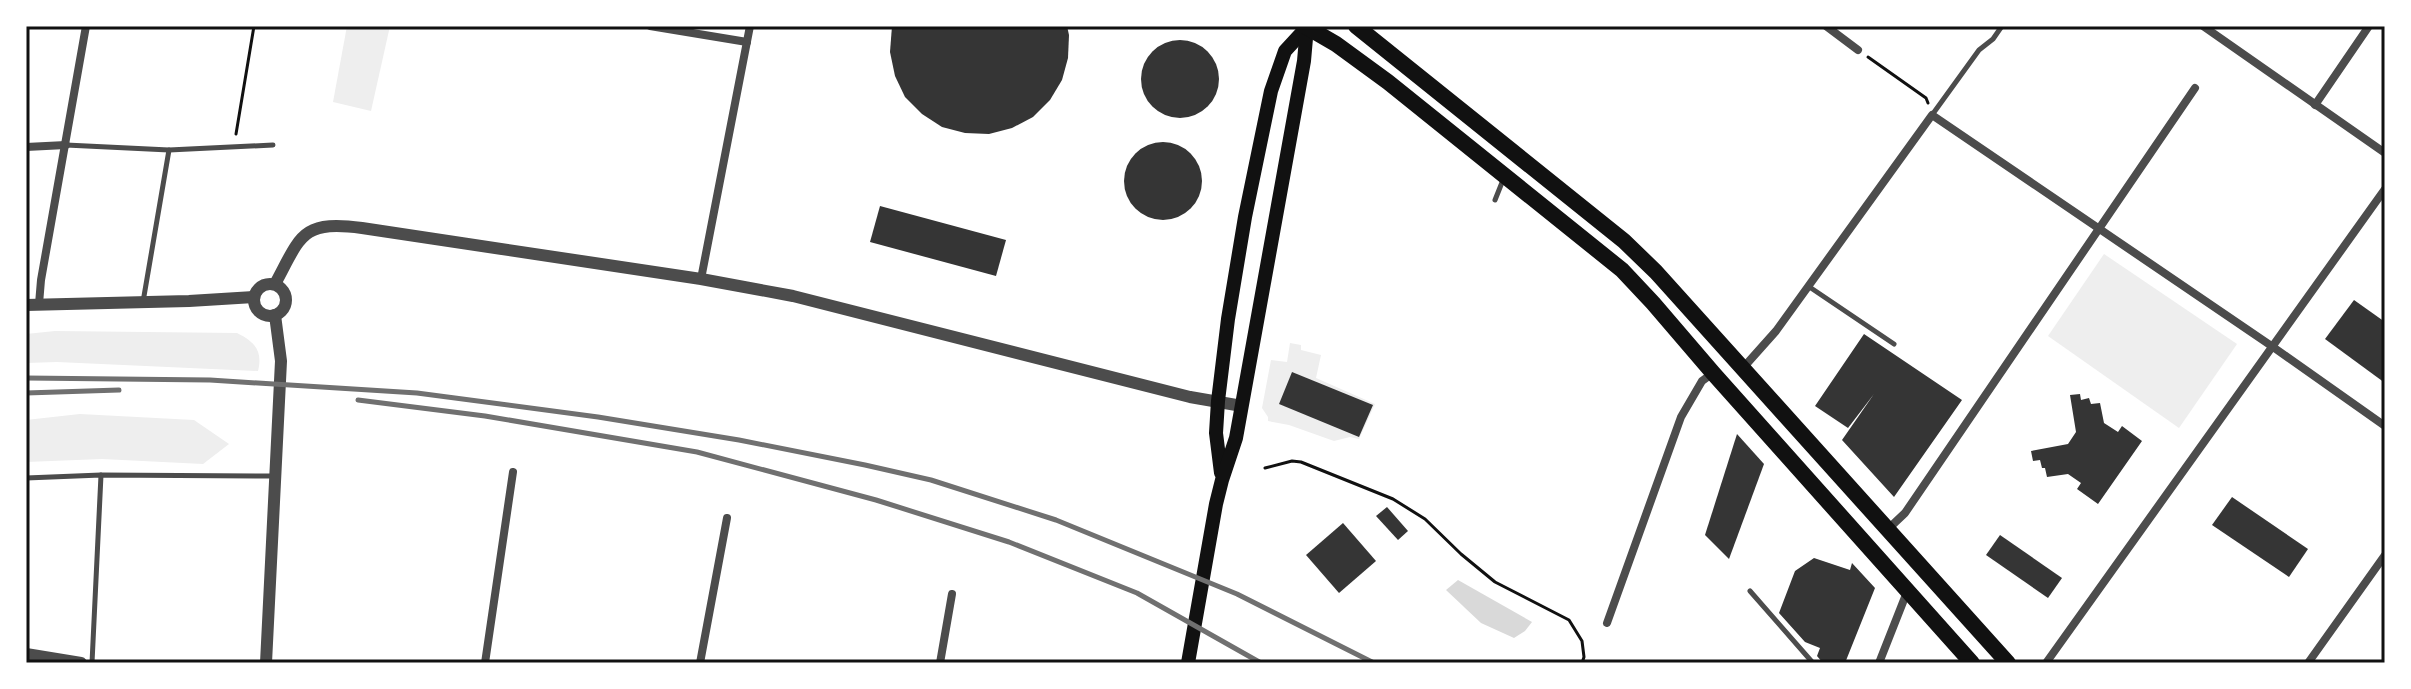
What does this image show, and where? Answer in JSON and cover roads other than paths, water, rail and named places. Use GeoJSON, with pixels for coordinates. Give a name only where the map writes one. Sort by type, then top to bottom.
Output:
{"type":"FeatureCollection","features":[{"type":"Feature","properties":{"kind":"highway"},"geometry":{"type":"LineString","coordinates":[[1307,26],[1388,82],[1622,270],[1972,663]]}},
{"type":"Feature","properties":{"kind":"highway"},"geometry":{"type":"LineString","coordinates":[[1356,26],[1624,241],[1656,272],[2008,663]]}},
{"type":"Feature","properties":{"kind":"main road"},"geometry":{"type":"LineString","coordinates":[[1222,480],[1216,433],[1218,401],[1243,232],[1271,91],[1285,51],[1307,26]]}},
{"type":"Feature","properties":{"kind":"main road"},"geometry":{"type":"LineString","coordinates":[[1188,663],[1222,480],[1236,438],[1242,406],[1304,61],[1307,26]]}},
{"type":"Feature","properties":{"kind":"street"},"geometry":{"type":"LineString","coordinates":[[86,26],[41,280],[32,304],[254,297]]}},
{"type":"Feature","properties":{"kind":"street"},"geometry":{"type":"LineString","coordinates":[[650,26],[747,42]]}},
{"type":"Feature","properties":{"kind":"street"},"geometry":{"type":"LineString","coordinates":[[701,279],[750,26]]}},
{"type":"Feature","properties":{"kind":"street"},"geometry":{"type":"LineString","coordinates":[[1826,26],[1858,50]]}},
{"type":"Feature","properties":{"kind":"street"},"geometry":{"type":"LineString","coordinates":[[2203,26],[2385,153]]}},
{"type":"Feature","properties":{"kind":"street"},"geometry":{"type":"LineString","coordinates":[[2315,105],[2369,26]]}},
{"type":"Feature","properties":{"kind":"street"},"geometry":{"type":"LineString","coordinates":[[1886,530],[1905,513],[2195,88]]}},
{"type":"Feature","properties":{"kind":"street"},"geometry":{"type":"LineString","coordinates":[[1743,369],[1776,331],[1932,115],[2385,426]]}},
{"type":"Feature","properties":{"kind":"street"},"geometry":{"type":"LineString","coordinates":[[26,147],[66,145]]}},
{"type":"Feature","properties":{"kind":"street"},"geometry":{"type":"LineString","coordinates":[[2046,663],[2385,189]]}},
{"type":"Feature","properties":{"kind":"street"},"geometry":{"type":"LineString","coordinates":[[275,284],[304,235],[328,225],[362,228],[701,279],[793,296],[1190,397],[1242,406]]}},
{"type":"Feature","properties":{"kind":"street"},"geometry":{"type":"LineString","coordinates":[[270,283],[283,290],[286,300],[283,309],[275,315],[261,313],[255,306],[254,297],[259,287],[270,283]]}},
{"type":"Feature","properties":{"kind":"street"},"geometry":{"type":"LineString","coordinates":[[266,663],[281,361],[275,315]]}},
{"type":"Feature","properties":{"kind":"street"},"geometry":{"type":"LineString","coordinates":[[1607,623],[1681,417],[1702,381],[1713,373]]}},
{"type":"Feature","properties":{"kind":"street"},"geometry":{"type":"LineString","coordinates":[[485,663],[513,472]]}},
{"type":"Feature","properties":{"kind":"street"},"geometry":{"type":"LineString","coordinates":[[700,663],[727,518]]}},
{"type":"Feature","properties":{"kind":"street"},"geometry":{"type":"LineString","coordinates":[[2308,663],[2385,555]]}},
{"type":"Feature","properties":{"kind":"street"},"geometry":{"type":"LineString","coordinates":[[1879,663],[1907,591]]}},
{"type":"Feature","properties":{"kind":"street"},"geometry":{"type":"LineString","coordinates":[[940,663],[952,594]]}},
{"type":"Feature","properties":{"kind":"street"},"geometry":{"type":"LineString","coordinates":[[26,654],[81,663]]}},
{"type":"Feature","properties":{"kind":"lane"},"geometry":{"type":"LineString","coordinates":[[1932,115],[1979,50],[1993,39],[2002,26]]}},
{"type":"Feature","properties":{"kind":"lane"},"geometry":{"type":"LineString","coordinates":[[66,145],[169,150],[273,145]]}},
{"type":"Feature","properties":{"kind":"lane"},"geometry":{"type":"LineString","coordinates":[[143,302],[169,150]]}},
{"type":"Feature","properties":{"kind":"lane"},"geometry":{"type":"LineString","coordinates":[[1495,200],[1504,175]]}},
{"type":"Feature","properties":{"kind":"lane"},"geometry":{"type":"LineString","coordinates":[[1808,286],[1894,344]]}},
{"type":"Feature","properties":{"kind":"lane"},"geometry":{"type":"LineString","coordinates":[[92,663],[101,475]]}},
{"type":"Feature","properties":{"kind":"lane"},"geometry":{"type":"LineString","coordinates":[[26,478],[275,476]]}},
{"type":"Feature","properties":{"kind":"lane"},"geometry":{"type":"LineString","coordinates":[[1750,591],[1813,663]]}},
{"type":"Feature","properties":{"kind":"railway"},"geometry":{"type":"LineString","coordinates":[[26,378],[210,380],[417,393],[598,417],[865,465],[931,480],[1056,520],[1237,594],[1374,663]]}},
{"type":"Feature","properties":{"kind":"railway"},"geometry":{"type":"LineString","coordinates":[[26,393],[119,390]]}},
{"type":"Feature","properties":{"kind":"railway"},"geometry":{"type":"LineString","coordinates":[[358,400],[485,416],[697,452],[876,500],[1009,542],[1137,593],[1261,663]]}}]}
